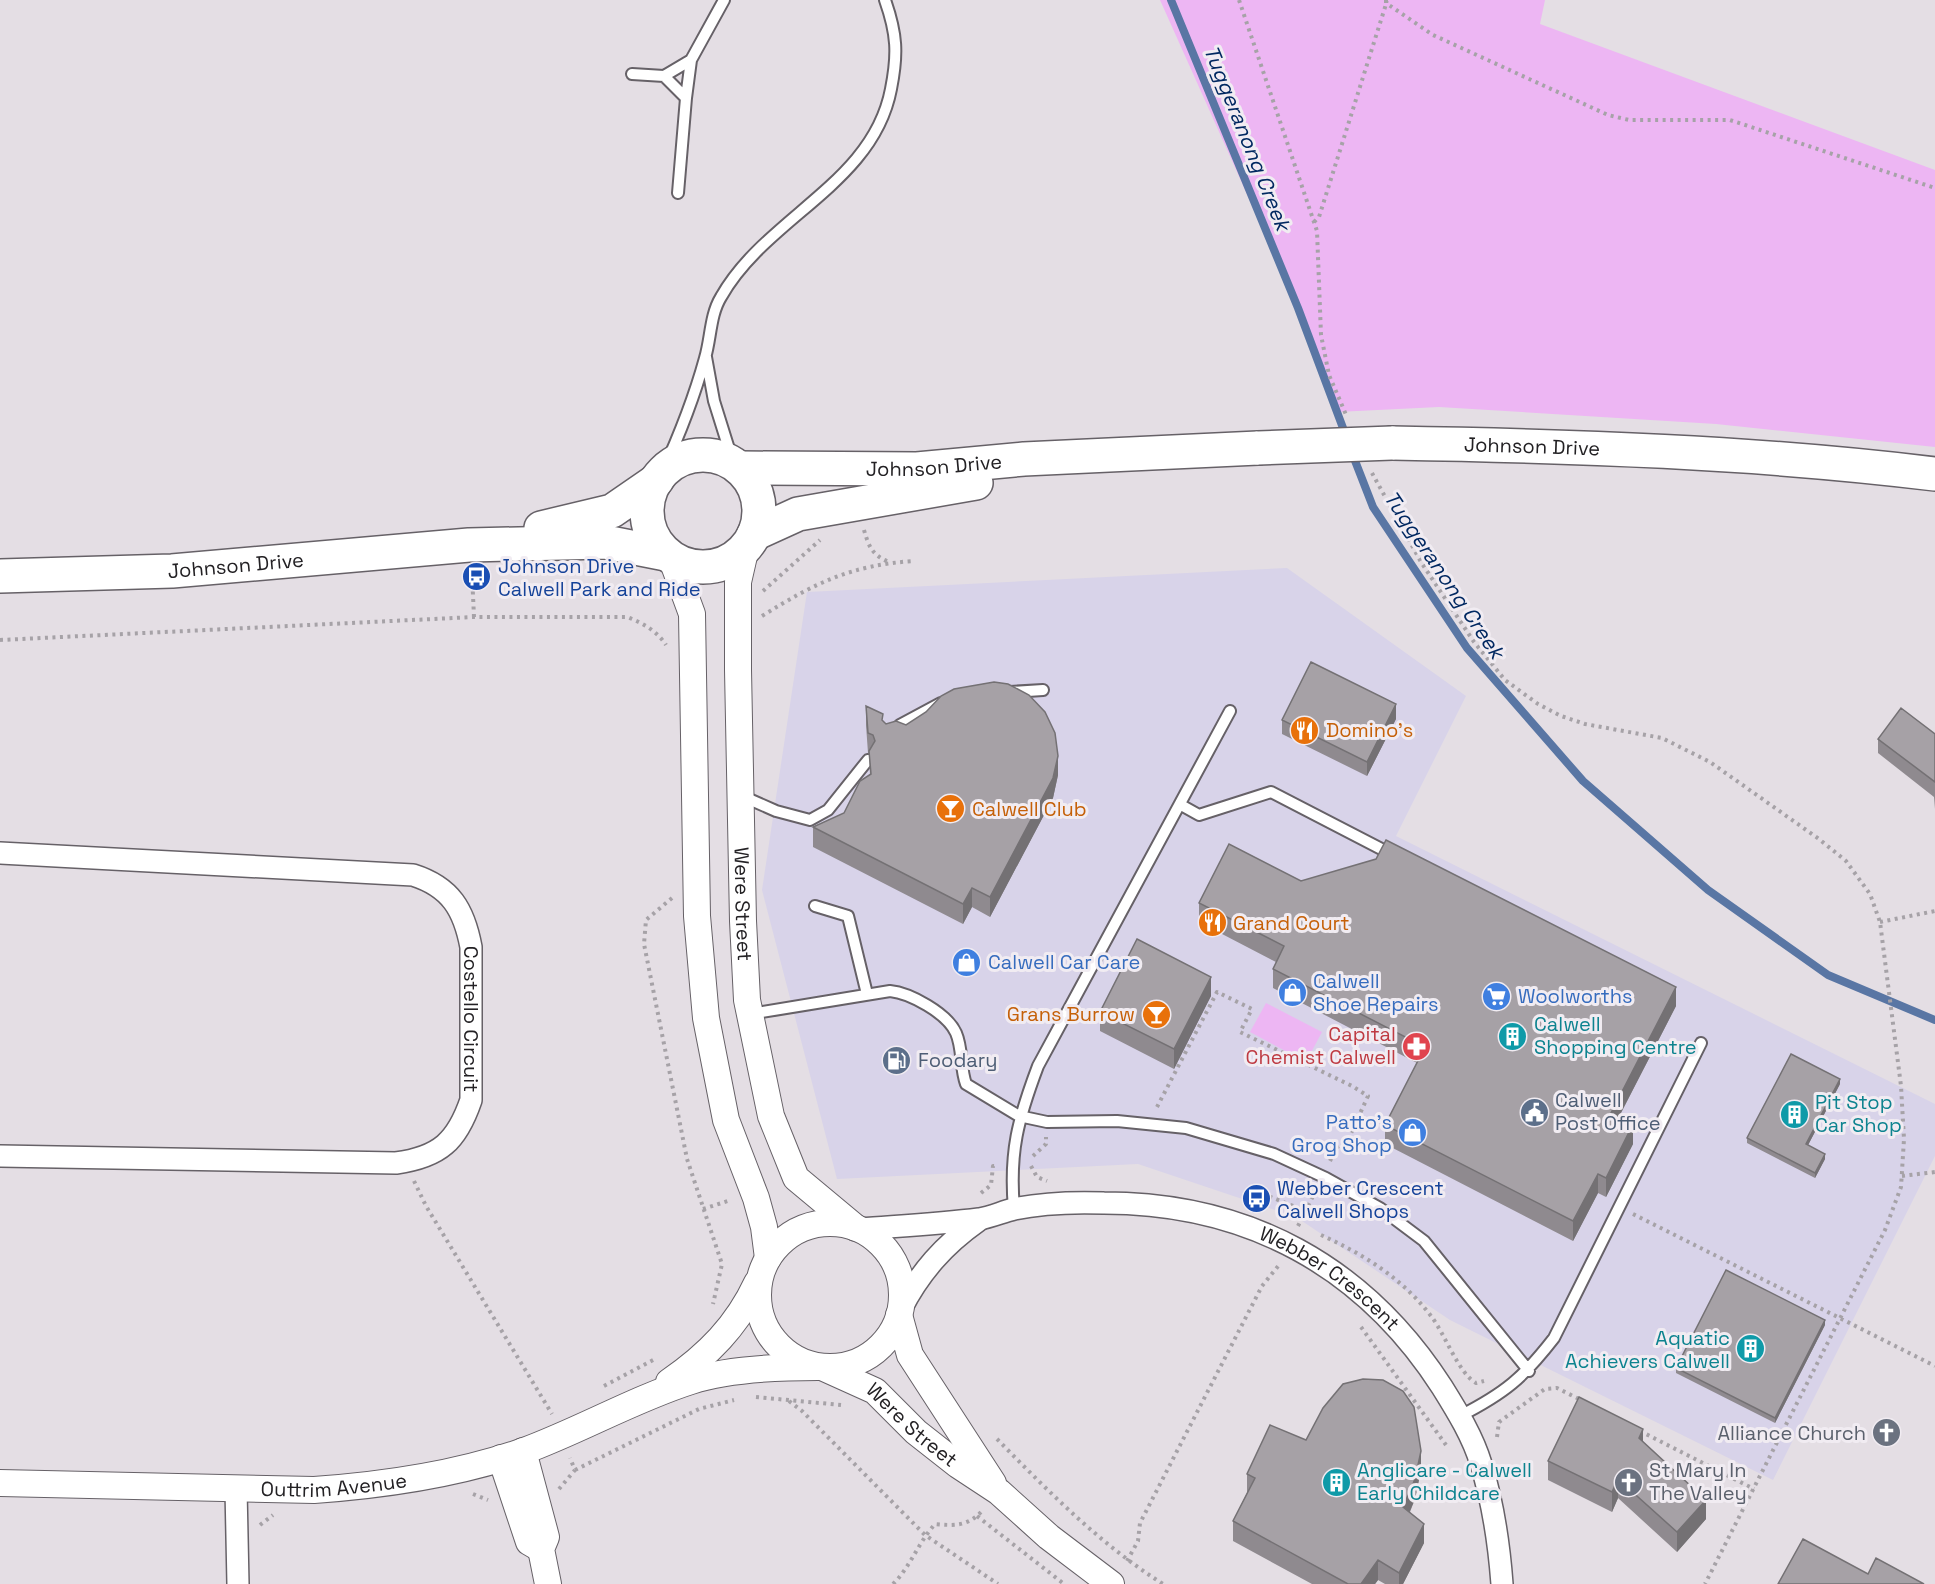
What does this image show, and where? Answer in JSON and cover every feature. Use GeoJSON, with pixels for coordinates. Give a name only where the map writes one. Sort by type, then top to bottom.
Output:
{"type":"FeatureCollection","features":[{"type":"Feature","properties":{"kind":"main road","name":"Johnson Drive"},"geometry":{"type":"LineString","coordinates":[[737,466],[917,468],[1024,459],[1392,443],[1555,445],[1707,453],[1935,474]]}},
{"type":"Feature","properties":{"kind":"main road"},"geometry":{"type":"LineString","coordinates":[[702,455],[716,457],[737,466],[756,493],[759,506],[750,540],[721,564],[705,567],[690,566],[669,555],[653,537],[648,524],[649,495],[659,477],[675,462],[702,455]]}},
{"type":"Feature","properties":{"kind":"main road","name":"Johnson Drive"},"geometry":{"type":"LineString","coordinates":[[750,540],[798,514],[1128,455]]}},
{"type":"Feature","properties":{"kind":"main road","name":"Johnson Drive"},"geometry":{"type":"LineString","coordinates":[[470,560],[576,522],[612,512],[659,477]]}},
{"type":"Feature","properties":{"kind":"main road","name":"Johnson Drive"},"geometry":{"type":"LineString","coordinates":[[0,576],[470,560],[605,542],[669,555]]}},
{"type":"Feature","properties":{"kind":"street","name":"Were Street"},"geometry":{"type":"LineString","coordinates":[[750,540],[738,582],[743,921],[750,1014],[771,1116],[796,1178],[859,1229]]}},
{"type":"Feature","properties":{"kind":"street"},"geometry":{"type":"LineString","coordinates":[[669,555],[692,614],[697,916],[706,1018],[726,1120],[756,1198],[764,1227],[763,1269],[757,1297],[765,1329],[788,1354],[819,1367],[843,1366],[865,1358],[888,1338],[900,1312],[901,1286],[895,1263],[880,1244],[859,1229],[830,1222],[806,1227],[785,1238],[763,1269]]}},
{"type":"Feature","properties":{"kind":"street","name":"Costello Circuit"},"geometry":{"type":"LineString","coordinates":[[0,853],[412,875],[446,892],[466,923],[471,947],[471,1100],[464,1122],[450,1141],[441,1149],[419,1160],[0,1156]]}},
{"type":"Feature","properties":{"kind":"street","name":"Webber Crescent"},"geometry":{"type":"LineString","coordinates":[[859,1229],[981,1219],[1014,1209],[1063,1204],[1117,1203],[1198,1211],[1256,1229],[1313,1257],[1373,1302],[1419,1352],[1460,1416],[1481,1462],[1499,1539],[1502,1584]]}},
{"type":"Feature","properties":{"kind":"street","name":"Webber Crescent"},"geometry":{"type":"LineString","coordinates":[[900,1312],[915,1281],[934,1257],[955,1236],[981,1219]]}},
{"type":"Feature","properties":{"kind":"street","name":"Outtrim Avenue"},"geometry":{"type":"LineString","coordinates":[[0,1483],[314,1490],[360,1487],[453,1471],[512,1455],[590,1425],[652,1394],[688,1369],[722,1339],[744,1310],[763,1269]]}},
{"type":"Feature","properties":{"kind":"street","name":"Were Street"},"geometry":{"type":"LineString","coordinates":[[900,1312],[910,1356],[999,1492]]}},
{"type":"Feature","properties":{"kind":"street","name":"Outtrim Avenue"},"geometry":{"type":"LineString","coordinates":[[652,1394],[695,1380],[777,1367],[819,1367]]}},
{"type":"Feature","properties":{"kind":"street","name":"Were Street"},"geometry":{"type":"LineString","coordinates":[[819,1367],[875,1391],[916,1432],[958,1465],[999,1492],[1049,1537],[1117,1576]]}},
{"type":"Feature","properties":{"kind":"street"},"geometry":{"type":"LineString","coordinates":[[512,1455],[546,1537],[541,1549],[548,1584]]}},
{"type":"Feature","properties":{"kind":"street"},"geometry":{"type":"LineString","coordinates":[[236,1489],[238,1584]]}},
{"type":"Feature","properties":{"kind":"lane"},"geometry":{"type":"LineString","coordinates":[[678,193],[691,60],[724,0]]}},
{"type":"Feature","properties":{"kind":"lane"},"geometry":{"type":"LineString","coordinates":[[659,477],[681,431],[706,357],[716,309],[735,274],[780,229],[829,188],[870,146],[887,112],[896,64],[897,37],[885,0]]}},
{"type":"Feature","properties":{"kind":"lane"},"geometry":{"type":"LineString","coordinates":[[632,74],[664,76],[691,60]]}},
{"type":"Feature","properties":{"kind":"lane"},"geometry":{"type":"LineString","coordinates":[[664,76],[687,98]]}},
{"type":"Feature","properties":{"kind":"lane"},"geometry":{"type":"LineString","coordinates":[[706,357],[714,400],[737,466]]}},
{"type":"Feature","properties":{"kind":"lane"},"geometry":{"type":"LineString","coordinates":[[1002,693],[1043,690]]}},
{"type":"Feature","properties":{"kind":"lane"},"geometry":{"type":"LineString","coordinates":[[889,737],[900,725],[940,703],[951,701]]}},
{"type":"Feature","properties":{"kind":"lane"},"geometry":{"type":"LineString","coordinates":[[1014,1209],[1012,1165],[1019,1116],[1038,1066],[1230,711]]}},
{"type":"Feature","properties":{"kind":"lane"},"geometry":{"type":"LineString","coordinates":[[742,796],[776,811],[810,820],[828,810],[868,760]]}},
{"type":"Feature","properties":{"kind":"lane"},"geometry":{"type":"LineString","coordinates":[[1181,805],[1199,815],[1270,792],[1408,862]]}},
{"type":"Feature","properties":{"kind":"lane"},"geometry":{"type":"LineString","coordinates":[[814,906],[848,916],[867,994]]}},
{"type":"Feature","properties":{"kind":"lane"},"geometry":{"type":"LineString","coordinates":[[750,1014],[890,991],[912,996],[950,1023],[958,1041],[966,1084],[1019,1116],[1047,1122],[1117,1121],[1186,1128],[1274,1154],[1322,1176],[1380,1208],[1425,1241],[1528,1371]]}},
{"type":"Feature","properties":{"kind":"lane"},"geometry":{"type":"LineString","coordinates":[[1460,1416],[1500,1395],[1528,1371],[1554,1338],[1701,1043]]}},
{"type":"Feature","properties":{"kind":"path"},"geometry":{"type":"LineString","coordinates":[[1239,0],[1314,222],[1321,335],[1329,375],[1352,428]]}},
{"type":"Feature","properties":{"kind":"path"},"geometry":{"type":"LineString","coordinates":[[1314,222],[1319,217],[1387,1],[1433,35],[1608,115],[1629,120],[1730,120],[1935,188]]}},
{"type":"Feature","properties":{"kind":"path"},"geometry":{"type":"LineString","coordinates":[[1370,470],[1421,562],[1474,642],[1505,680],[1538,704],[1561,716],[1585,724],[1662,738],[1710,762],[1819,839],[1846,861],[1870,894],[1880,922],[1901,1086],[1904,1139],[1901,1187],[1885,1230],[1706,1584]]}},
{"type":"Feature","properties":{"kind":"path"},"geometry":{"type":"LineString","coordinates":[[858,503],[870,549],[878,557],[890,562]]}},
{"type":"Feature","properties":{"kind":"path"},"geometry":{"type":"LineString","coordinates":[[760,601],[761,593],[827,534]]}},
{"type":"Feature","properties":{"kind":"path"},"geometry":{"type":"LineString","coordinates":[[470,560],[474,617]]}},
{"type":"Feature","properties":{"kind":"path"},"geometry":{"type":"LineString","coordinates":[[759,609],[759,618],[812,585],[854,570],[890,562],[914,561]]}},
{"type":"Feature","properties":{"kind":"path"},"geometry":{"type":"LineString","coordinates":[[0,640],[474,617],[627,616],[640,622],[660,637],[670,651]]}},
{"type":"Feature","properties":{"kind":"path"},"geometry":{"type":"LineString","coordinates":[[681,891],[646,920],[644,944],[687,1159],[722,1264],[711,1315]]}},
{"type":"Feature","properties":{"kind":"path"},"geometry":{"type":"LineString","coordinates":[[1880,922],[1935,911]]}},
{"type":"Feature","properties":{"kind":"path"},"geometry":{"type":"LineString","coordinates":[[1150,1124],[1217,992],[1252,1009],[1240,1032],[1368,1096],[1347,1143],[1337,1147],[1299,1225]]}},
{"type":"Feature","properties":{"kind":"path"},"geometry":{"type":"LineString","coordinates":[[1030,1165],[1034,1153],[1046,1144],[1047,1122]]}},
{"type":"Feature","properties":{"kind":"path"},"geometry":{"type":"LineString","coordinates":[[407,1161],[426,1206],[552,1414],[562,1409]]}},
{"type":"Feature","properties":{"kind":"path"},"geometry":{"type":"LineString","coordinates":[[973,1196],[983,1193],[991,1185],[993,1166]]}},
{"type":"Feature","properties":{"kind":"path"},"geometry":{"type":"LineString","coordinates":[[1902,1176],[1935,1172]]}},
{"type":"Feature","properties":{"kind":"path"},"geometry":{"type":"LineString","coordinates":[[1244,1202],[1248,1188],[1306,1211]]}},
{"type":"Feature","properties":{"kind":"path"},"geometry":{"type":"LineString","coordinates":[[1619,1208],[1935,1366]]}},
{"type":"Feature","properties":{"kind":"path"},"geometry":{"type":"LineString","coordinates":[[1270,1259],[1289,1269]]}},
{"type":"Feature","properties":{"kind":"path"},"geometry":{"type":"LineString","coordinates":[[1117,1576],[1138,1541],[1140,1523],[1262,1286],[1280,1263]]}},
{"type":"Feature","properties":{"kind":"path"},"geometry":{"type":"LineString","coordinates":[[1360,1326],[1450,1453]]}},
{"type":"Feature","properties":{"kind":"path"},"geometry":{"type":"LineString","coordinates":[[603,1387],[663,1355]]}},
{"type":"Feature","properties":{"kind":"path"},"geometry":{"type":"LineString","coordinates":[[1499,1445],[1496,1433],[1499,1422],[1545,1389],[1557,1388],[1588,1404]]}},
{"type":"Feature","properties":{"kind":"path"},"geometry":{"type":"LineString","coordinates":[[751,1397],[847,1405]]}},
{"type":"Feature","properties":{"kind":"path"},"geometry":{"type":"LineString","coordinates":[[575,1470],[699,1409],[740,1399]]}},
{"type":"Feature","properties":{"kind":"path"},"geometry":{"type":"LineString","coordinates":[[789,1401],[802,1411],[925,1535],[998,1584]]}},
{"type":"Feature","properties":{"kind":"path"},"geometry":{"type":"LineString","coordinates":[[1630,1426],[1754,1489]]}},
{"type":"Feature","properties":{"kind":"path"},"geometry":{"type":"LineString","coordinates":[[991,1433],[1062,1506],[1128,1560],[1163,1584]]}},
{"type":"Feature","properties":{"kind":"path"},"geometry":{"type":"LineString","coordinates":[[468,1494],[487,1499],[495,1507]]}},
{"type":"Feature","properties":{"kind":"path"},"geometry":{"type":"LineString","coordinates":[[256,1528],[266,1518],[277,1513]]}},
{"type":"Feature","properties":{"kind":"path"},"geometry":{"type":"LineString","coordinates":[[893,1584],[907,1570],[925,1535],[935,1524],[959,1526],[977,1516],[1064,1584]]}},
{"type":"Feature","properties":{"kind":"shaded area"},"geometry":{"type":"Polygon","coordinates":[[[1160,0],[1545,0],[1540,24],[1935,170],[1935,447],[1716,424],[1439,407],[1337,412],[1298,308],[1160,0]]]}},
{"type":"Feature","properties":{"kind":"shaded area"},"geometry":{"type":"Polygon","coordinates":[[[1287,568],[1466,696],[1396,836],[1935,1104],[1935,1156],[1773,1480],[1450,1320],[1296,1217],[1138,1164],[837,1179],[762,890],[807,592],[1287,568]]]}},
{"type":"Feature","properties":{"kind":"shaded area"},"geometry":{"type":"Polygon","coordinates":[[[1266,1003],[1322,1032],[1306,1062],[1250,1032],[1266,1003]]]}},
{"type":"Feature","properties":{"kind":"building"},"geometry":{"type":"Polygon","coordinates":[[[1311,662],[1396,704],[1367,762],[1282,720],[1311,662]]]}},
{"type":"Feature","properties":{"kind":"building","name":"Calwell Club"},"geometry":{"type":"Polygon","coordinates":[[[994,682],[1008,684],[1029,695],[1045,712],[1055,733],[1058,756],[1053,778],[990,897],[972,888],[963,904],[813,827],[844,813],[860,781],[871,774],[869,751],[875,741],[873,735],[868,733],[866,706],[883,714],[882,720],[886,724],[896,721],[906,725],[926,712],[941,696],[954,689],[994,682]]]}},
{"type":"Feature","properties":{"kind":"building"},"geometry":{"type":"Polygon","coordinates":[[[1901,708],[1935,734],[1935,782],[1878,739],[1901,708]]]}},
{"type":"Feature","properties":{"kind":"building","name":"Calwell Shopping Centre"},"geometry":{"type":"Polygon","coordinates":[[[1386,840],[1676,987],[1611,1113],[1633,1124],[1606,1178],[1598,1174],[1573,1221],[1385,1125],[1425,1047],[1273,969],[1284,946],[1199,903],[1229,844],[1301,881],[1376,859],[1386,840]]]}},
{"type":"Feature","properties":{"kind":"building","name":"Grans Burrow"},"geometry":{"type":"Polygon","coordinates":[[[1137,939],[1211,977],[1174,1049],[1100,1012],[1137,939]]]}},
{"type":"Feature","properties":{"kind":"building","name":"Pit Stop Car Shop"},"geometry":{"type":"Polygon","coordinates":[[[1791,1054],[1840,1079],[1806,1144],[1825,1154],[1815,1173],[1747,1138],[1791,1054]]]}},
{"type":"Feature","properties":{"kind":"building","name":"Aquatic Achievers Calwell"},"geometry":{"type":"Polygon","coordinates":[[[1726,1270],[1825,1320],[1775,1418],[1676,1368],[1726,1270]]]}},
{"type":"Feature","properties":{"kind":"building","name":"Anglicare - Calwell Early Childcare"},"geometry":{"type":"Polygon","coordinates":[[[1363,1379],[1383,1380],[1403,1391],[1414,1407],[1421,1451],[1415,1479],[1403,1507],[1424,1524],[1399,1573],[1378,1560],[1361,1584],[1348,1584],[1233,1521],[1255,1478],[1247,1474],[1270,1425],[1306,1440],[1323,1408],[1343,1384],[1363,1379]]]}},
{"type":"Feature","properties":{"kind":"building"},"geometry":{"type":"Polygon","coordinates":[[[1579,1397],[1643,1429],[1639,1438],[1706,1500],[1677,1532],[1618,1479],[1612,1492],[1548,1461],[1579,1397]]]}},
{"type":"Feature","properties":{"kind":"building"},"geometry":{"type":"Polygon","coordinates":[[[1803,1539],[1868,1574],[1876,1558],[1924,1584],[1778,1584],[1803,1539]]]}},
{"type":"Feature","properties":{"kind":"waterway","name":"Tuggeranong Creek"},"geometry":{"type":"LineString","coordinates":[[1171,0],[1298,308],[1346,436]]}},
{"type":"Feature","properties":{"kind":"waterway","name":"Tuggeranong Creek"},"geometry":{"type":"LineString","coordinates":[[1352,453],[1373,507],[1467,648],[1583,781],[1708,890],[1828,975],[1935,1020]]}},
{"type":"Feature","properties":{"kind":"place","name":"Johnson Drive Calwell Park and Ride"},"geometry":{"type":"Point","coordinates":[477,577]}},
{"type":"Feature","properties":{"kind":"place","name":"Domino's"},"geometry":{"type":"Point","coordinates":[1305,730]}},
{"type":"Feature","properties":{"kind":"place","name":"Calwell Club"},"geometry":{"type":"Point","coordinates":[951,809]}},
{"type":"Feature","properties":{"kind":"place","name":"Grand Court"},"geometry":{"type":"Point","coordinates":[1212,923]}},
{"type":"Feature","properties":{"kind":"place","name":"Calwell Car Care"},"geometry":{"type":"Point","coordinates":[967,962]}},
{"type":"Feature","properties":{"kind":"place","name":"Calwell Shoe Repairs"},"geometry":{"type":"Point","coordinates":[1292,992]}},
{"type":"Feature","properties":{"kind":"place","name":"Woolworths"},"geometry":{"type":"Point","coordinates":[1497,996]}},
{"type":"Feature","properties":{"kind":"place","name":"Grans Burrow"},"geometry":{"type":"Point","coordinates":[1156,1014]}},
{"type":"Feature","properties":{"kind":"place","name":"Calwell Shopping Centre"},"geometry":{"type":"Point","coordinates":[1513,1036]}},
{"type":"Feature","properties":{"kind":"place","name":"Capital Chemist Calwell"},"geometry":{"type":"Point","coordinates":[1417,1046]}},
{"type":"Feature","properties":{"kind":"place","name":"Foodary"},"geometry":{"type":"Point","coordinates":[897,1060]}},
{"type":"Feature","properties":{"kind":"place","name":"Calwell Post Office"},"geometry":{"type":"Point","coordinates":[1534,1112]}},
{"type":"Feature","properties":{"kind":"place","name":"Pit Stop Car Shop"},"geometry":{"type":"Point","coordinates":[1794,1114]}},
{"type":"Feature","properties":{"kind":"place","name":"Patto's Grog Shop"},"geometry":{"type":"Point","coordinates":[1413,1133]}},
{"type":"Feature","properties":{"kind":"place","name":"Webber Crescent Calwell Shops"},"geometry":{"type":"Point","coordinates":[1256,1199]}},
{"type":"Feature","properties":{"kind":"place","name":"Aquatic Achievers Calwell"},"geometry":{"type":"Point","coordinates":[1751,1349]}},
{"type":"Feature","properties":{"kind":"place","name":"Alliance Church"},"geometry":{"type":"Point","coordinates":[1887,1433]}},
{"type":"Feature","properties":{"kind":"place","name":"Anglicare - Calwell Early Childcare"},"geometry":{"type":"Point","coordinates":[1336,1482]}},
{"type":"Feature","properties":{"kind":"place","name":"St Mary In The Valley"},"geometry":{"type":"Point","coordinates":[1628,1482]}}]}
